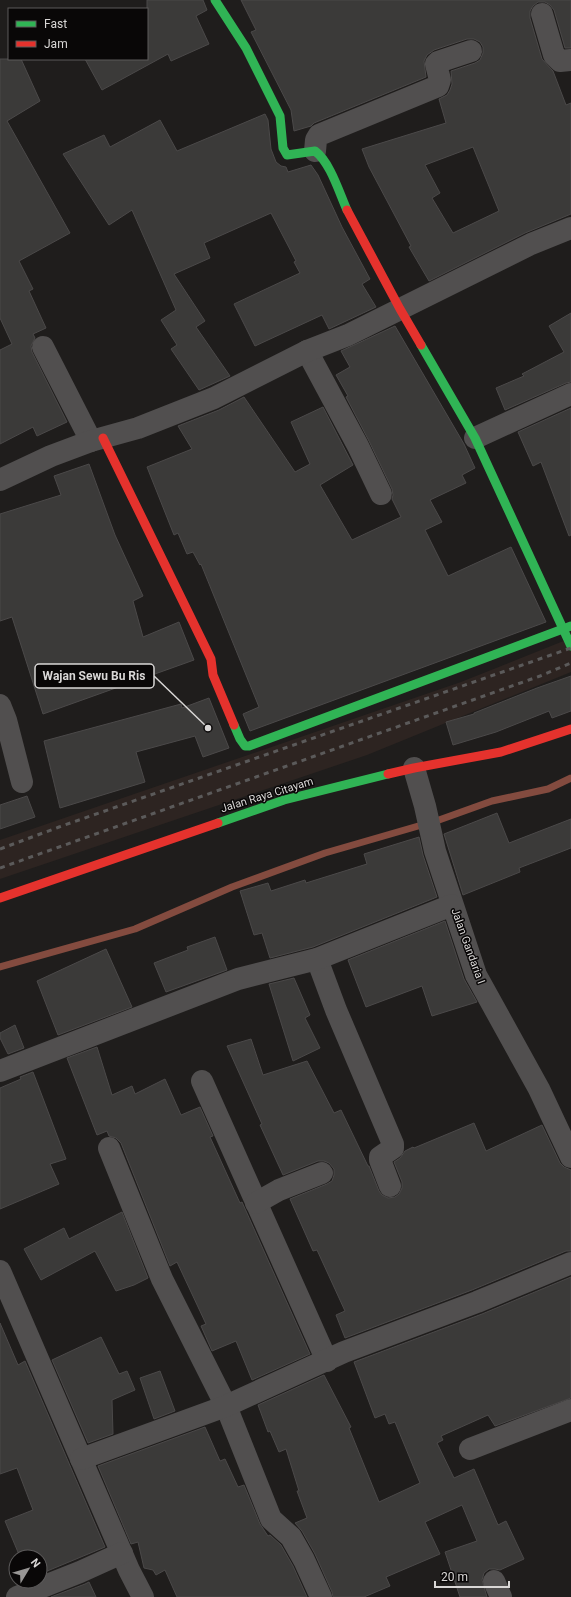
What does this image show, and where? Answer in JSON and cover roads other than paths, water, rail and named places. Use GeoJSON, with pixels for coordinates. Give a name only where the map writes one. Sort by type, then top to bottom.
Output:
{"type":"FeatureCollection","features":[{"type":"Feature","properties":{"kind":"street"},"geometry":{"type":"LineString","coordinates":[[215,0],[246,48],[280,116],[283,148],[287,154],[315,151],[319,154],[329,169],[353,222],[400,309],[475,438],[567,627],[571,646]]}},
{"type":"Feature","properties":{"kind":"street"},"geometry":{"type":"LineString","coordinates":[[542,14],[554,54],[560,61],[571,60]]}},
{"type":"Feature","properties":{"kind":"street"},"geometry":{"type":"LineString","coordinates":[[315,151],[316,140],[320,135],[438,86],[440,80],[436,64],[471,51]]}},
{"type":"Feature","properties":{"kind":"street"},"geometry":{"type":"LineString","coordinates":[[0,480],[51,456],[138,428],[214,398],[307,352],[348,335],[531,244],[571,228]]}},
{"type":"Feature","properties":{"kind":"street"},"geometry":{"type":"LineString","coordinates":[[43,347],[97,440],[211,659],[213,675],[240,740],[245,746],[249,746],[327,718],[430,678],[535,641],[567,627]]}},
{"type":"Feature","properties":{"kind":"street"},"geometry":{"type":"LineString","coordinates":[[307,352],[358,446],[381,494]]}},
{"type":"Feature","properties":{"kind":"street"},"geometry":{"type":"LineString","coordinates":[[475,438],[571,394]]}},
{"type":"Feature","properties":{"kind":"street"},"geometry":{"type":"LineString","coordinates":[[0,705],[6,720],[22,782]]}},
{"type":"Feature","properties":{"kind":"street","name":"Jalan Raya Citayam"},"geometry":{"type":"LineString","coordinates":[[0,898],[284,800],[414,768],[501,752],[571,729]]}},
{"type":"Feature","properties":{"kind":"street","name":"Jalan Gandaria I"},"geometry":{"type":"LineString","coordinates":[[414,768],[426,806],[435,851],[476,975],[539,1089],[571,1157]]}},
{"type":"Feature","properties":{"kind":"street"},"geometry":{"type":"LineString","coordinates":[[0,1071],[238,979],[316,959],[452,905]]}},
{"type":"Feature","properties":{"kind":"street"},"geometry":{"type":"LineString","coordinates":[[316,959],[393,1144],[393,1148],[380,1156],[380,1160],[390,1186]]}},
{"type":"Feature","properties":{"kind":"street"},"geometry":{"type":"LineString","coordinates":[[202,1081],[327,1361]]}},
{"type":"Feature","properties":{"kind":"street"},"geometry":{"type":"LineString","coordinates":[[109,1148],[162,1279],[226,1406],[271,1519],[291,1537],[304,1560],[321,1597]]}},
{"type":"Feature","properties":{"kind":"street"},"geometry":{"type":"LineString","coordinates":[[256,1203],[279,1190],[322,1173]]}},
{"type":"Feature","properties":{"kind":"street"},"geometry":{"type":"LineString","coordinates":[[81,1459],[226,1406],[344,1352],[477,1302],[571,1263]]}},
{"type":"Feature","properties":{"kind":"street"},"geometry":{"type":"LineString","coordinates":[[0,1271],[122,1553],[143,1597]]}},
{"type":"Feature","properties":{"kind":"street"},"geometry":{"type":"LineString","coordinates":[[470,1449],[571,1410]]}},
{"type":"Feature","properties":{"kind":"street"},"geometry":{"type":"LineString","coordinates":[[17,1597],[80,1572],[122,1553]]}},
{"type":"Feature","properties":{"kind":"waterway"},"geometry":{"type":"LineString","coordinates":[[0,967],[135,929],[232,887],[325,853],[439,820],[492,801],[548,789],[571,778]]}},
{"type":"Feature","properties":{"kind":"railway"},"geometry":{"type":"LineString","coordinates":[[0,849],[571,648]]}},
{"type":"Feature","properties":{"kind":"railway"},"geometry":{"type":"LineString","coordinates":[[0,868],[540,676],[571,663]]}},
{"type":"Feature","properties":{"kind":"place","name":"Wajan Sewu Bu Ris"},"geometry":{"type":"Point","coordinates":[208,728]}}]}
